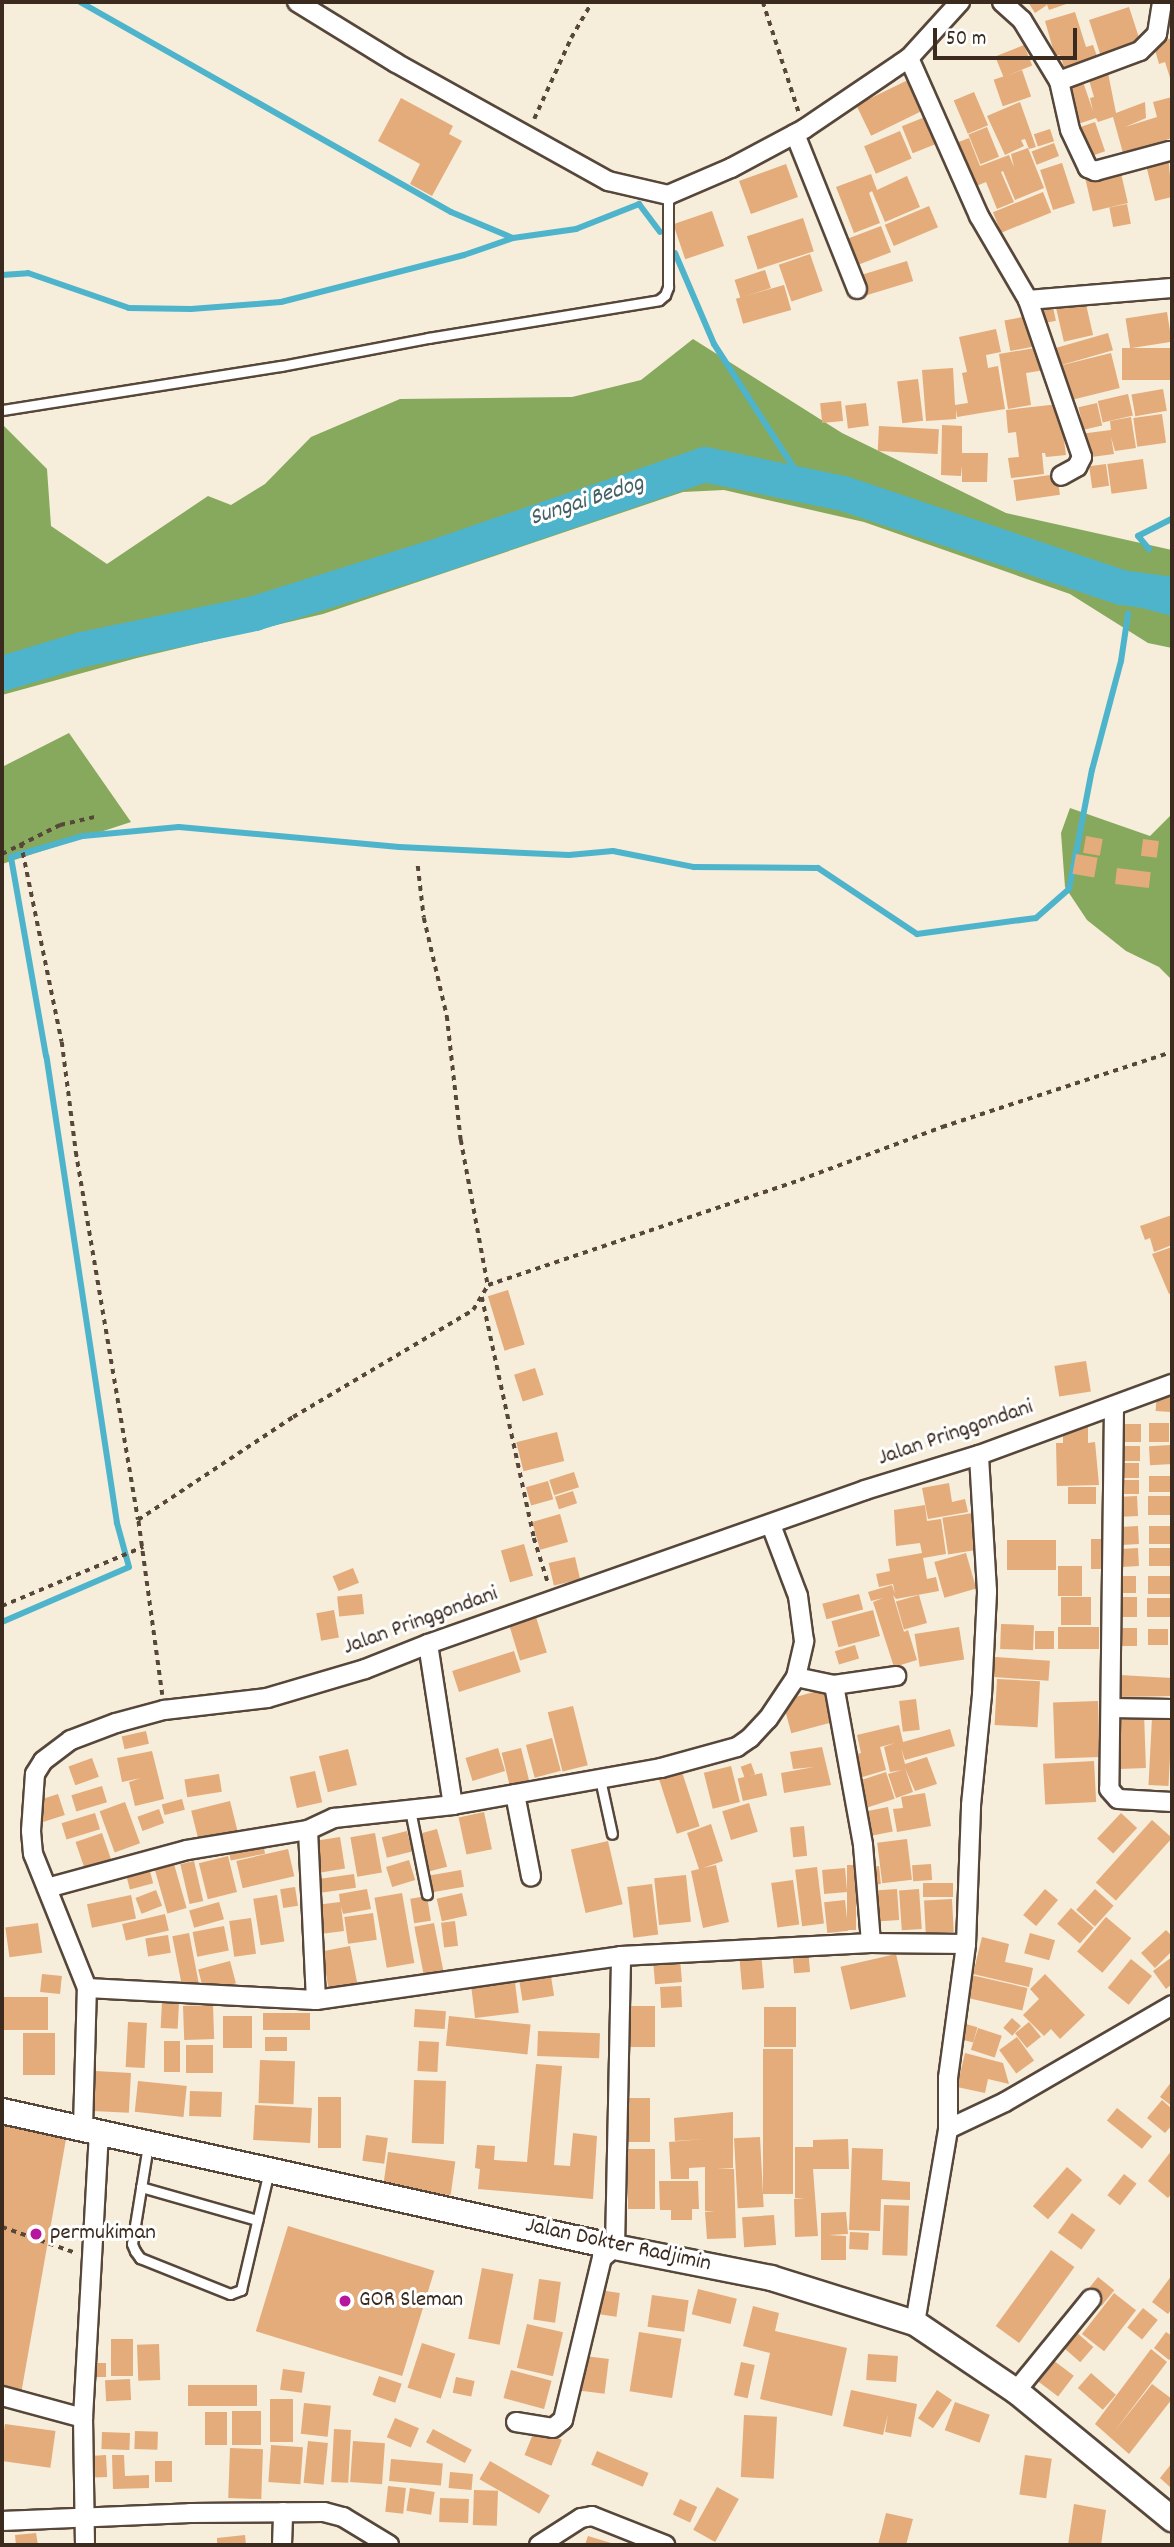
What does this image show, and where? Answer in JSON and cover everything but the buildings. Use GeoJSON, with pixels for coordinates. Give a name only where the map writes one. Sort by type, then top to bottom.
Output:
{"type":"FeatureCollection","features":[{"type":"Feature","properties":{"kind":"main road","name":"Jalan Dokter Radjimin"},"geometry":{"type":"LineString","coordinates":[[2,2111],[615,2248],[771,2278],[915,2323],[1016,2391],[1172,2519]]}},
{"type":"Feature","properties":{"kind":"street"},"geometry":{"type":"LineString","coordinates":[[297,2],[526,137],[608,181],[668,195],[800,131],[909,58],[960,2]]}},
{"type":"Feature","properties":{"kind":"street"},"geometry":{"type":"LineString","coordinates":[[1002,2],[1022,20],[1059,81],[1070,130],[1088,168],[1095,171],[1169,150]]}},
{"type":"Feature","properties":{"kind":"street"},"geometry":{"type":"LineString","coordinates":[[1059,81],[1140,51],[1157,34],[1162,2]]}},
{"type":"Feature","properties":{"kind":"street"},"geometry":{"type":"LineString","coordinates":[[909,58],[979,216],[1028,300],[1082,457],[1077,467],[1061,476]]}},
{"type":"Feature","properties":{"kind":"street"},"geometry":{"type":"LineString","coordinates":[[800,131],[857,289]]}},
{"type":"Feature","properties":{"kind":"street"},"geometry":{"type":"LineString","coordinates":[[1028,300],[1172,288]]}},
{"type":"Feature","properties":{"kind":"street","name":"Jalan Pringgondani"},"geometry":{"type":"LineString","coordinates":[[85,2545],[83,2417],[91,2259],[87,1988],[33,1854],[32,1788],[43,1761],[71,1740],[116,1723],[164,1710],[267,1698],[365,1670],[428,1644],[865,1490],[979,1455],[1172,1384]]}},
{"type":"Feature","properties":{"kind":"street"},"geometry":{"type":"LineString","coordinates":[[1114,1407],[1109,1789],[1118,1799],[1172,1802]]}},
{"type":"Feature","properties":{"kind":"street"},"geometry":{"type":"LineString","coordinates":[[915,2323],[948,2129],[948,2078],[966,1944],[971,1805],[982,1695],[987,1591],[979,1455]]}},
{"type":"Feature","properties":{"kind":"street"},"geometry":{"type":"LineString","coordinates":[[47,1888],[187,1850],[307,1830],[334,1818],[453,1805],[661,1768],[737,1747],[768,1719],[796,1677],[804,1642],[798,1596],[771,1525]]}},
{"type":"Feature","properties":{"kind":"street"},"geometry":{"type":"LineString","coordinates":[[428,1644],[453,1805]]}},
{"type":"Feature","properties":{"kind":"street"},"geometry":{"type":"LineString","coordinates":[[796,1677],[834,1685],[896,1676]]}},
{"type":"Feature","properties":{"kind":"street"},"geometry":{"type":"LineString","coordinates":[[834,1685],[863,1845],[872,1944]]}},
{"type":"Feature","properties":{"kind":"street"},"geometry":{"type":"LineString","coordinates":[[1111,1708],[1172,1709]]}},
{"type":"Feature","properties":{"kind":"street"},"geometry":{"type":"LineString","coordinates":[[515,1794],[531,1876]]}},
{"type":"Feature","properties":{"kind":"street"},"geometry":{"type":"LineString","coordinates":[[307,1830],[316,2000]]}},
{"type":"Feature","properties":{"kind":"street"},"geometry":{"type":"LineString","coordinates":[[87,1988],[316,2000],[621,1956],[872,1944],[966,1944]]}},
{"type":"Feature","properties":{"kind":"street"},"geometry":{"type":"LineString","coordinates":[[516,2422],[553,2428],[563,2420],[602,2258],[615,2248],[621,1956]]}},
{"type":"Feature","properties":{"kind":"street"},"geometry":{"type":"LineString","coordinates":[[948,2129],[1005,2102],[1170,2009]]}},
{"type":"Feature","properties":{"kind":"street"},"geometry":{"type":"LineString","coordinates":[[1016,2391],[1091,2299]]}},
{"type":"Feature","properties":{"kind":"street"},"geometry":{"type":"LineString","coordinates":[[2,2396],[83,2417]]}},
{"type":"Feature","properties":{"kind":"street"},"geometry":{"type":"LineString","coordinates":[[282,2545],[283,2512]]}},
{"type":"Feature","properties":{"kind":"street"},"geometry":{"type":"LineString","coordinates":[[2,2521],[190,2513],[324,2512],[343,2517],[389,2545]]}},
{"type":"Feature","properties":{"kind":"street"},"geometry":{"type":"LineString","coordinates":[[539,2545],[581,2518],[592,2516],[665,2545]]}},
{"type":"Feature","properties":{"kind":"lane"},"geometry":{"type":"LineString","coordinates":[[2,410],[281,366],[428,338],[659,300],[666,295],[667,287],[668,195]]}},
{"type":"Feature","properties":{"kind":"lane"},"geometry":{"type":"LineString","coordinates":[[600,1779],[612,1834]]}},
{"type":"Feature","properties":{"kind":"lane"},"geometry":{"type":"LineString","coordinates":[[410,1810],[427,1894]]}},
{"type":"Feature","properties":{"kind":"lane"},"geometry":{"type":"LineString","coordinates":[[148,2143],[132,2244],[140,2258],[230,2294],[240,2290],[269,2169]]}},
{"type":"Feature","properties":{"kind":"lane"},"geometry":{"type":"LineString","coordinates":[[141,2187],[257,2220]]}},
{"type":"Feature","properties":{"kind":"path"},"geometry":{"type":"LineString","coordinates":[[526,137],[571,38],[593,2]]}},
{"type":"Feature","properties":{"kind":"path"},"geometry":{"type":"LineString","coordinates":[[763,2],[800,131]]}},
{"type":"Feature","properties":{"kind":"path"},"geometry":{"type":"LineString","coordinates":[[2,854],[60,825],[96,817]]}},
{"type":"Feature","properties":{"kind":"path"},"geometry":{"type":"LineString","coordinates":[[21,843],[62,1042],[76,1152],[143,1547],[164,1710]]}},
{"type":"Feature","properties":{"kind":"path"},"geometry":{"type":"LineString","coordinates":[[418,866],[424,918],[447,1016],[461,1140],[488,1285]]}},
{"type":"Feature","properties":{"kind":"path"},"geometry":{"type":"LineString","coordinates":[[138,1520],[293,1417],[473,1310],[488,1285],[800,1180],[942,1127],[1172,1052]]}},
{"type":"Feature","properties":{"kind":"path"},"geometry":{"type":"LineString","coordinates":[[481,1296],[534,1538],[553,1602]]}},
{"type":"Feature","properties":{"kind":"path"},"geometry":{"type":"LineString","coordinates":[[2,1606],[143,1547]]}},
{"type":"Feature","properties":{"kind":"path"},"geometry":{"type":"LineString","coordinates":[[2,2227],[91,2259]]}},
{"type":"Feature","properties":{"kind":"green space"},"geometry":{"type":"Polygon","coordinates":[[[693,339],[842,433],[1006,513],[1172,550],[1172,648],[1148,643],[1070,594],[864,522],[724,490],[683,492],[323,614],[137,658],[2,695],[2,424],[47,469],[51,526],[107,564],[208,496],[231,505],[265,484],[311,437],[400,399],[572,397],[641,380],[693,339]]]}},
{"type":"Feature","properties":{"kind":"green space"},"geometry":{"type":"Polygon","coordinates":[[[69,733],[131,822],[2,864],[2,767],[69,733]]]}},
{"type":"Feature","properties":{"kind":"green space"},"geometry":{"type":"Polygon","coordinates":[[[1070,808],[1150,836],[1172,814],[1172,980],[1159,967],[1126,951],[1087,920],[1065,887],[1061,833],[1070,808]]]}},
{"type":"Feature","properties":{"kind":"waterway"},"geometry":{"type":"LineString","coordinates":[[80,2],[451,212],[513,238],[576,229],[639,204],[660,232]]}},
{"type":"Feature","properties":{"kind":"waterway"},"geometry":{"type":"LineString","coordinates":[[2,275],[28,273],[129,308],[191,309],[281,302],[464,255],[513,238]]}},
{"type":"Feature","properties":{"kind":"waterway"},"geometry":{"type":"LineString","coordinates":[[675,253],[714,344],[805,485]]}},
{"type":"Feature","properties":{"kind":"waterway","name":"Sungai Bedog"},"geometry":{"type":"LineString","coordinates":[[2,673],[82,649],[254,613],[433,557],[704,464],[843,493],[1121,587],[1172,594]]}},
{"type":"Feature","properties":{"kind":"waterway"},"geometry":{"type":"LineString","coordinates":[[1149,549],[1138,536],[1172,519]]}},
{"type":"Feature","properties":{"kind":"waterway"},"geometry":{"type":"LineString","coordinates":[[1143,605],[1172,613]]}},
{"type":"Feature","properties":{"kind":"waterway"},"geometry":{"type":"LineString","coordinates":[[2,1622],[129,1567],[117,1523],[46,1056],[11,857],[83,836],[179,827],[399,847],[569,855],[613,851],[694,867],[818,868],[917,934],[1036,918],[1069,889],[1092,770],[1121,661],[1128,614]]}},
{"type":"Feature","properties":{"kind":"place","name":"permukiman"},"geometry":{"type":"Point","coordinates":[36,2234]}},
{"type":"Feature","properties":{"kind":"place","name":"GOR Sleman"},"geometry":{"type":"Point","coordinates":[345,2301]}}]}
